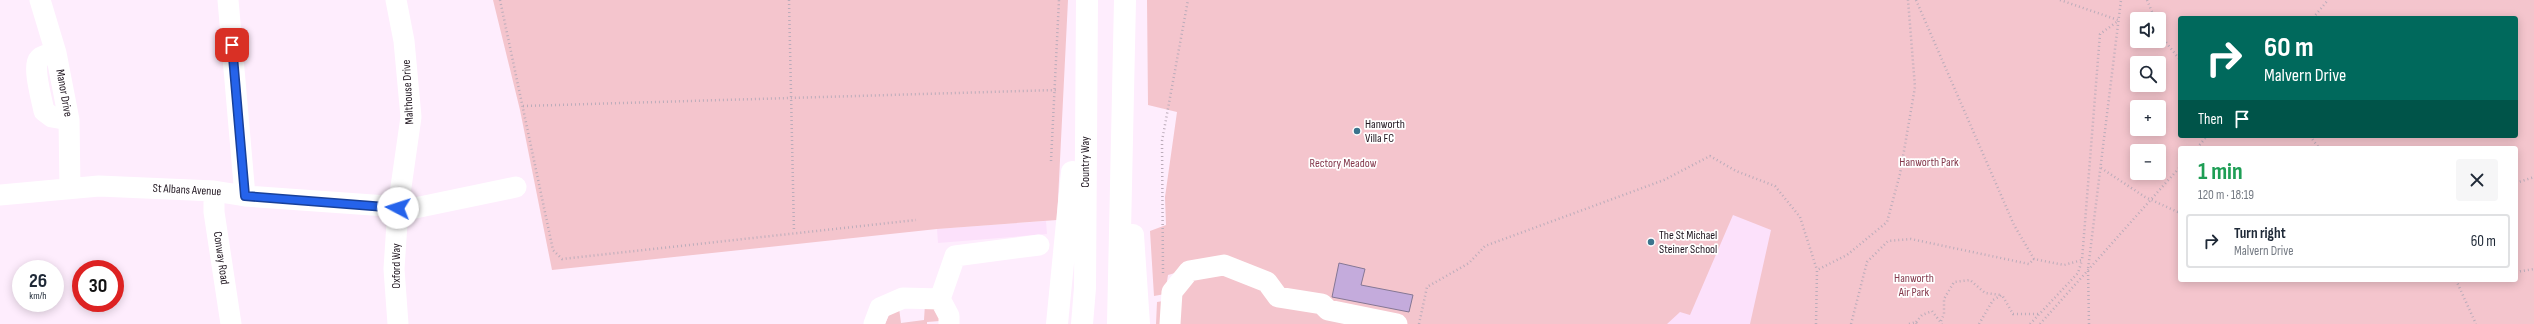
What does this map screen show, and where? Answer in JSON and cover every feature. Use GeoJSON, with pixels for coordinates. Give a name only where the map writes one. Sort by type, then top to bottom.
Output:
{"type":"FeatureCollection","features":[{"type":"Feature","properties":{"kind":"highway"},"geometry":{"type":"LineString","coordinates":[[1118,324],[1125,0]]}},
{"type":"Feature","properties":{"kind":"highway"},"geometry":{"type":"LineString","coordinates":[[1057,324],[1087,10]]}},
{"type":"Feature","properties":{"kind":"highway","name":"Country Way"},"geometry":{"type":"LineString","coordinates":[[1082,324],[1085,288],[1087,10]]}},
{"type":"Feature","properties":{"kind":"highway"},"geometry":{"type":"LineString","coordinates":[[1124,90],[1139,324]]}},
{"type":"Feature","properties":{"kind":"street","name":"Manor Drive"},"geometry":{"type":"LineString","coordinates":[[40,0],[56,53],[69,120],[70,188]]}},
{"type":"Feature","properties":{"kind":"street"},"geometry":{"type":"LineString","coordinates":[[228,0],[245,196]]}},
{"type":"Feature","properties":{"kind":"street","name":"Malthouse Drive"},"geometry":{"type":"LineString","coordinates":[[396,0],[404,41],[411,117],[398,208]]}},
{"type":"Feature","properties":{"kind":"street","name":"St Albans Avenue"},"geometry":{"type":"LineString","coordinates":[[0,195],[99,186],[214,191],[245,196],[415,208],[516,187]]}},
{"type":"Feature","properties":{"kind":"street","name":"Conway Road"},"geometry":{"type":"LineString","coordinates":[[214,191],[214,212],[231,324]]}},
{"type":"Feature","properties":{"kind":"street","name":"Oxford Way"},"geometry":{"type":"LineString","coordinates":[[398,208],[394,269],[398,324]]}},
{"type":"Feature","properties":{"kind":"street"},"geometry":{"type":"LineString","coordinates":[[949,324],[949,316],[940,299],[955,256],[1039,245]]}},
{"type":"Feature","properties":{"kind":"street"},"geometry":{"type":"LineString","coordinates":[[1170,324],[1172,292],[1189,271],[1224,265],[1267,282],[1278,297],[1322,304],[1328,310],[1397,324]]}},
{"type":"Feature","properties":{"kind":"street"},"geometry":{"type":"LineString","coordinates":[[874,324],[880,308],[903,298],[940,299]]}},
{"type":"Feature","properties":{"kind":"path"},"geometry":{"type":"LineString","coordinates":[[500,0],[524,106],[553,250],[562,259],[794,232],[916,220]]}},
{"type":"Feature","properties":{"kind":"path"},"geometry":{"type":"LineString","coordinates":[[789,0],[794,232]]}},
{"type":"Feature","properties":{"kind":"path"},"geometry":{"type":"LineString","coordinates":[[1051,161],[1056,90],[1059,0]]}},
{"type":"Feature","properties":{"kind":"path"},"geometry":{"type":"LineString","coordinates":[[1163,280],[1162,141],[1188,0]]}},
{"type":"Feature","properties":{"kind":"path"},"geometry":{"type":"LineString","coordinates":[[1817,270],[1848,255],[1887,222],[1900,174],[1915,87],[1908,0]]}},
{"type":"Feature","properties":{"kind":"path"},"geometry":{"type":"LineString","coordinates":[[1916,0],[2014,225],[2034,259],[2064,265],[2082,260]]}},
{"type":"Feature","properties":{"kind":"path"},"geometry":{"type":"LineString","coordinates":[[2060,0],[2118,20]]}},
{"type":"Feature","properties":{"kind":"path"},"geometry":{"type":"LineString","coordinates":[[2089,324],[2088,269],[2121,0]]}},
{"type":"Feature","properties":{"kind":"path"},"geometry":{"type":"LineString","coordinates":[[2146,0],[2152,12]]}},
{"type":"Feature","properties":{"kind":"path"},"geometry":{"type":"LineString","coordinates":[[2316,16],[2328,0]]}},
{"type":"Feature","properties":{"kind":"path"},"geometry":{"type":"LineString","coordinates":[[2030,324],[2080,268],[2082,260],[2100,34],[2118,20]]}},
{"type":"Feature","properties":{"kind":"path"},"geometry":{"type":"LineString","coordinates":[[2166,42],[2178,57]]}},
{"type":"Feature","properties":{"kind":"path"},"geometry":{"type":"LineString","coordinates":[[524,106],[791,96],[1056,90]]}},
{"type":"Feature","properties":{"kind":"path"},"geometry":{"type":"LineString","coordinates":[[2199,146],[2205,138]]}},
{"type":"Feature","properties":{"kind":"path"},"geometry":{"type":"LineString","coordinates":[[2312,138],[2318,146]]}},
{"type":"Feature","properties":{"kind":"path"},"geometry":{"type":"LineString","coordinates":[[1419,324],[1428,287],[1469,263],[1485,246],[1664,180],[1710,156],[1736,171],[1775,186],[1800,217],[1817,270],[1816,324]]}},
{"type":"Feature","properties":{"kind":"path"},"geometry":{"type":"LineString","coordinates":[[2100,168],[2150,200],[2178,211]]}},
{"type":"Feature","properties":{"kind":"path"},"geometry":{"type":"LineString","coordinates":[[2040,324],[2178,169]]}},
{"type":"Feature","properties":{"kind":"path"},"geometry":{"type":"LineString","coordinates":[[2518,182],[2534,177]]}},
{"type":"Feature","properties":{"kind":"path"},"geometry":{"type":"LineString","coordinates":[[1851,324],[1867,262],[1888,241],[1911,239],[2029,264],[2034,259]]}},
{"type":"Feature","properties":{"kind":"path"},"geometry":{"type":"LineString","coordinates":[[2080,268],[2088,269]]}},
{"type":"Feature","properties":{"kind":"path"},"geometry":{"type":"LineString","coordinates":[[2518,272],[2534,269]]}},
{"type":"Feature","properties":{"kind":"path"},"geometry":{"type":"LineString","coordinates":[[1942,322],[1944,314],[1944,299],[1954,282],[1970,280],[1985,293],[2001,295]]}},
{"type":"Feature","properties":{"kind":"path"},"geometry":{"type":"LineString","coordinates":[[2457,282],[2476,324]]}},
{"type":"Feature","properties":{"kind":"path"},"geometry":{"type":"LineString","coordinates":[[2001,295],[2013,314],[2038,314]]}},
{"type":"Feature","properties":{"kind":"path"},"geometry":{"type":"LineString","coordinates":[[1979,324],[1993,300],[2001,295]]}},
{"type":"Feature","properties":{"kind":"path"},"geometry":{"type":"LineString","coordinates":[[1909,324],[1917,323],[1922,315],[1932,311],[1942,322]]}},
{"type":"Feature","properties":{"kind":"shaded area","name":"The St Michael Steiner School"},"geometry":{"type":"Polygon","coordinates":[[[1702,177],[1779,227],[1769,324],[1465,324],[1702,177]]]}},
{"type":"Feature","properties":{"kind":"shaded area"},"geometry":{"type":"Polygon","coordinates":[[[1046,221],[1047,234],[938,243],[937,229],[1046,221]]]}},
{"type":"Feature","properties":{"kind":"green space"},"geometry":{"type":"Polygon","coordinates":[[[493,0],[1068,0],[1057,220],[937,229],[552,270],[520,110],[493,0]]]}},
{"type":"Feature","properties":{"kind":"green space"},"geometry":{"type":"Polygon","coordinates":[[[1147,0],[2534,0],[2534,324],[1750,324],[1771,230],[1733,215],[1690,315],[1680,312],[1667,324],[1156,324],[1157,302],[1176,299],[1175,273],[1168,275],[1165,294],[1154,296],[1150,231],[1166,225],[1165,197],[1177,112],[1148,105],[1147,0]]]}},
{"type":"Feature","properties":{"kind":"green space"},"geometry":{"type":"Polygon","coordinates":[[[925,304],[936,310],[940,321],[927,322],[927,324],[885,324],[890,313],[899,308],[901,323],[924,320],[925,304]]]}},
{"type":"Feature","properties":{"kind":"building"},"geometry":{"type":"Polygon","coordinates":[[[1339,263],[1365,269],[1361,285],[1413,295],[1409,312],[1332,297],[1339,263]]]}},
{"type":"Feature","properties":{"kind":"place","name":"Hanworth Villa FC"},"geometry":{"type":"Point","coordinates":[1357,131]}},
{"type":"Feature","properties":{"kind":"place","name":"The St Michael Steiner School"},"geometry":{"type":"Point","coordinates":[1651,242]}},
{"type":"Feature","properties":{"kind":"route"},"geometry":{"type":"LineString","coordinates":[[232,45],[245,196],[398,208]]}},
{"type":"Feature","properties":{"kind":"park label","name":"Hanworth Park"},"geometry":{"type":"Point","coordinates":[1929,162]}},
{"type":"Feature","properties":{"kind":"park label","name":"Rectory Meadow"},"geometry":{"type":"Point","coordinates":[1343,163]}},
{"type":"Feature","properties":{"kind":"park label","name":"Hanworth Air Park"},"geometry":{"type":"Point","coordinates":[1914,285]}}]}
